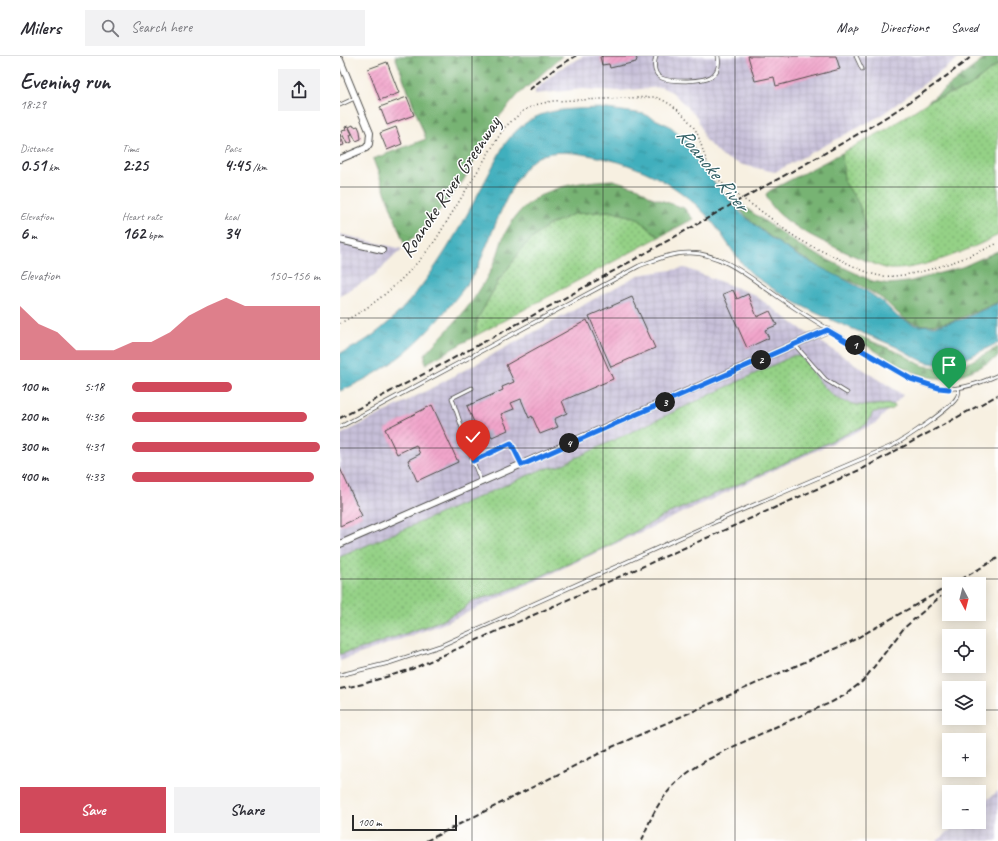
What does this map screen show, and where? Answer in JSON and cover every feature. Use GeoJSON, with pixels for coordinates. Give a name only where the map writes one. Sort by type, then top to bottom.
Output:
{"type":"FeatureCollection","features":[{"type":"Feature","properties":{"kind":"street"},"geometry":{"type":"LineString","coordinates":[[340,60],[370,133],[369,144],[363,150],[340,159]]}},
{"type":"Feature","properties":{"kind":"street"},"geometry":{"type":"LineString","coordinates":[[340,240],[382,250]]}},
{"type":"Feature","properties":{"kind":"street"},"geometry":{"type":"LineString","coordinates":[[340,544],[827,330]]}},
{"type":"Feature","properties":{"kind":"lane"},"geometry":{"type":"LineString","coordinates":[[656,56],[654,68],[657,75],[667,81],[706,80],[715,74],[719,67],[718,56]]}},
{"type":"Feature","properties":{"kind":"lane"},"geometry":{"type":"LineString","coordinates":[[856,56],[862,69]]}},
{"type":"Feature","properties":{"kind":"lane"},"geometry":{"type":"LineString","coordinates":[[340,105],[355,98]]}},
{"type":"Feature","properties":{"kind":"lane"},"geometry":{"type":"LineString","coordinates":[[340,427],[639,266],[663,257],[691,252],[715,257],[738,268],[827,330],[911,379],[939,388],[958,388],[998,375]]}},
{"type":"Feature","properties":{"kind":"lane"},"geometry":{"type":"LineString","coordinates":[[794,344],[826,380],[847,393]]}},
{"type":"Feature","properties":{"kind":"lane"},"geometry":{"type":"LineString","coordinates":[[472,388],[452,398],[481,482]]}},
{"type":"Feature","properties":{"kind":"lane"},"geometry":{"type":"LineString","coordinates":[[340,675],[389,663],[440,646],[735,513],[892,446],[914,433],[954,401],[958,394],[958,388]]}},
{"type":"Feature","properties":{"kind":"lane"},"geometry":{"type":"LineString","coordinates":[[473,461],[511,443],[522,465]]}},
{"type":"Feature","properties":{"kind":"path","name":"Roanoke River Greenway"},"geometry":{"type":"LineString","coordinates":[[340,323],[382,297],[397,284],[424,255],[435,241],[505,127],[523,111],[535,105],[552,101],[655,97],[664,100],[687,119],[696,132],[705,159],[714,175],[725,186],[795,237],[860,269],[876,275],[890,276],[908,274],[961,259],[998,243]]}},
{"type":"Feature","properties":{"kind":"shaded area"},"geometry":{"type":"Polygon","coordinates":[[[583,56],[962,56],[880,116],[775,172],[743,165],[723,157],[705,140],[697,117],[672,92],[661,87],[620,91],[583,89],[535,94],[535,90],[558,70],[583,56]]]}},
{"type":"Feature","properties":{"kind":"shaded area"},"geometry":{"type":"Polygon","coordinates":[[[340,234],[402,249],[371,278],[340,295],[340,234]]]}},
{"type":"Feature","properties":{"kind":"shaded area"},"geometry":{"type":"Polygon","coordinates":[[[685,268],[753,294],[804,331],[903,395],[876,423],[443,624],[340,661],[340,435],[428,390],[638,275],[685,268]]]}},
{"type":"Feature","properties":{"kind":"shaded area"},"geometry":{"type":"Polygon","coordinates":[[[998,791],[998,841],[937,841],[952,829],[986,829],[986,800],[998,791]]]}},
{"type":"Feature","properties":{"kind":"green space"},"geometry":{"type":"Polygon","coordinates":[[[395,56],[509,56],[511,58],[515,56],[562,56],[518,95],[498,118],[463,181],[432,219],[405,246],[373,159],[426,139],[395,56]]]}},
{"type":"Feature","properties":{"kind":"green space"},"geometry":{"type":"Polygon","coordinates":[[[988,56],[998,56],[998,64],[969,87],[929,101],[988,56]]]}},
{"type":"Feature","properties":{"kind":"green space"},"geometry":{"type":"Polygon","coordinates":[[[998,64],[998,235],[945,258],[902,269],[884,268],[866,261],[865,227],[859,204],[844,181],[842,153],[887,129],[929,101],[969,87],[998,64]]]}},
{"type":"Feature","properties":{"kind":"green space"},"geometry":{"type":"Polygon","coordinates":[[[842,153],[844,181],[859,204],[865,227],[866,261],[809,234],[794,225],[771,205],[766,194],[842,153]]]}},
{"type":"Feature","properties":{"kind":"green space"},"geometry":{"type":"Polygon","coordinates":[[[613,180],[639,188],[651,197],[684,208],[693,219],[659,237],[637,218],[609,211],[574,214],[547,226],[524,246],[498,282],[477,320],[475,336],[425,364],[425,354],[459,318],[477,294],[494,263],[506,232],[517,215],[528,204],[553,190],[582,183],[613,180]]]}},
{"type":"Feature","properties":{"kind":"green space"},"geometry":{"type":"Polygon","coordinates":[[[740,204],[803,248],[872,281],[889,284],[908,282],[962,267],[998,251],[998,302],[949,322],[928,325],[913,323],[896,312],[882,299],[856,283],[835,275],[782,245],[747,217],[737,206],[740,204]]]}},
{"type":"Feature","properties":{"kind":"green space"},"geometry":{"type":"Polygon","coordinates":[[[609,211],[637,218],[659,237],[475,336],[477,320],[498,282],[524,246],[547,226],[574,214],[609,211]]]}},
{"type":"Feature","properties":{"kind":"green space"},"geometry":{"type":"Polygon","coordinates":[[[859,336],[902,354],[923,366],[944,368],[968,363],[998,347],[998,357],[958,376],[934,378],[911,370],[887,358],[856,339],[859,336]]]}},
{"type":"Feature","properties":{"kind":"green space"},"geometry":{"type":"Polygon","coordinates":[[[795,355],[801,357],[824,387],[838,398],[857,405],[894,405],[895,407],[891,410],[873,412],[867,424],[746,481],[669,513],[612,544],[528,582],[498,594],[471,601],[464,609],[440,621],[367,647],[340,654],[340,557],[543,469],[559,466],[795,355]]]}},
{"type":"Feature","properties":{"kind":"water"},"geometry":{"type":"Polygon","coordinates":[[[600,108],[644,114],[670,126],[691,145],[714,182],[741,213],[768,236],[798,256],[865,290],[884,303],[898,317],[915,325],[935,326],[963,319],[998,303],[998,343],[971,356],[950,363],[929,363],[916,358],[892,345],[845,326],[783,296],[751,273],[739,260],[713,223],[701,210],[688,198],[659,179],[643,171],[610,160],[580,154],[558,152],[538,157],[528,165],[519,176],[503,207],[474,274],[435,323],[411,347],[386,367],[340,391],[340,353],[367,339],[393,319],[416,293],[437,264],[456,233],[504,145],[515,133],[525,123],[546,113],[571,109],[600,108]]]}},
{"type":"Feature","properties":{"kind":"building"},"geometry":{"type":"Polygon","coordinates":[[[635,56],[637,59],[636,62],[610,68],[609,64],[602,65],[600,57],[635,56]]]}},
{"type":"Feature","properties":{"kind":"building"},"geometry":{"type":"Polygon","coordinates":[[[748,56],[836,56],[840,69],[776,86],[774,77],[755,81],[748,56]]]}},
{"type":"Feature","properties":{"kind":"building"},"geometry":{"type":"Polygon","coordinates":[[[387,62],[399,93],[380,100],[368,69],[387,62]]]}},
{"type":"Feature","properties":{"kind":"building"},"geometry":{"type":"Polygon","coordinates":[[[407,97],[414,115],[387,125],[380,107],[407,97]]]}},
{"type":"Feature","properties":{"kind":"building"},"geometry":{"type":"Polygon","coordinates":[[[353,125],[354,127],[358,126],[360,131],[361,139],[356,141],[349,127],[353,125]]]}},
{"type":"Feature","properties":{"kind":"building"},"geometry":{"type":"Polygon","coordinates":[[[348,126],[352,134],[350,135],[352,142],[347,144],[341,131],[346,130],[345,127],[348,126]]]}},
{"type":"Feature","properties":{"kind":"building"},"geometry":{"type":"Polygon","coordinates":[[[396,127],[402,144],[387,150],[380,133],[396,127]]]}},
{"type":"Feature","properties":{"kind":"building"},"geometry":{"type":"Polygon","coordinates":[[[340,134],[344,145],[340,146],[340,134]]]}},
{"type":"Feature","properties":{"kind":"building"},"geometry":{"type":"Polygon","coordinates":[[[733,290],[737,299],[748,294],[757,317],[770,311],[777,325],[765,330],[769,338],[747,348],[723,294],[733,290]]]}},
{"type":"Feature","properties":{"kind":"building"},"geometry":{"type":"Polygon","coordinates":[[[632,297],[655,348],[611,367],[589,316],[632,297]]]}},
{"type":"Feature","properties":{"kind":"building"},"geometry":{"type":"Polygon","coordinates":[[[587,320],[613,379],[562,401],[567,413],[554,419],[558,427],[540,434],[532,416],[529,418],[521,399],[511,403],[514,409],[501,414],[508,430],[492,437],[488,430],[479,434],[467,406],[503,390],[502,387],[514,382],[506,365],[587,320]]]}},
{"type":"Feature","properties":{"kind":"building"},"geometry":{"type":"Polygon","coordinates":[[[432,405],[458,462],[417,481],[408,460],[420,454],[416,445],[397,454],[385,429],[432,405]]]}},
{"type":"Feature","properties":{"kind":"building"},"geometry":{"type":"Polygon","coordinates":[[[340,468],[362,516],[340,526],[340,468]]]}},
{"type":"Feature","properties":{"kind":"railway"},"geometry":{"type":"LineString","coordinates":[[529,90],[557,67],[576,56]]}},
{"type":"Feature","properties":{"kind":"railway"},"geometry":{"type":"LineString","coordinates":[[340,418],[536,314],[823,154],[915,99],[972,56]]}},
{"type":"Feature","properties":{"kind":"railway"},"geometry":{"type":"LineString","coordinates":[[340,689],[363,684],[412,669],[864,468],[998,395]]}},
{"type":"Feature","properties":{"kind":"railway"},"geometry":{"type":"LineString","coordinates":[[965,577],[998,558]]}},
{"type":"Feature","properties":{"kind":"railway"},"geometry":{"type":"LineString","coordinates":[[426,841],[612,747],[850,642],[942,590]]}},
{"type":"Feature","properties":{"kind":"railway"},"geometry":{"type":"LineString","coordinates":[[642,841],[660,802],[672,787],[685,775],[716,755],[845,695],[863,681],[904,628],[941,596]]}},
{"type":"Feature","properties":{"kind":"route"},"geometry":{"type":"LineString","coordinates":[[473,461],[511,443],[522,465],[827,330],[911,379],[939,388],[949,389]]}},
{"type":"Feature","properties":{"kind":"water label","name":"Roanoke River"},"geometry":{"type":"Point","coordinates":[713,169]}}]}
